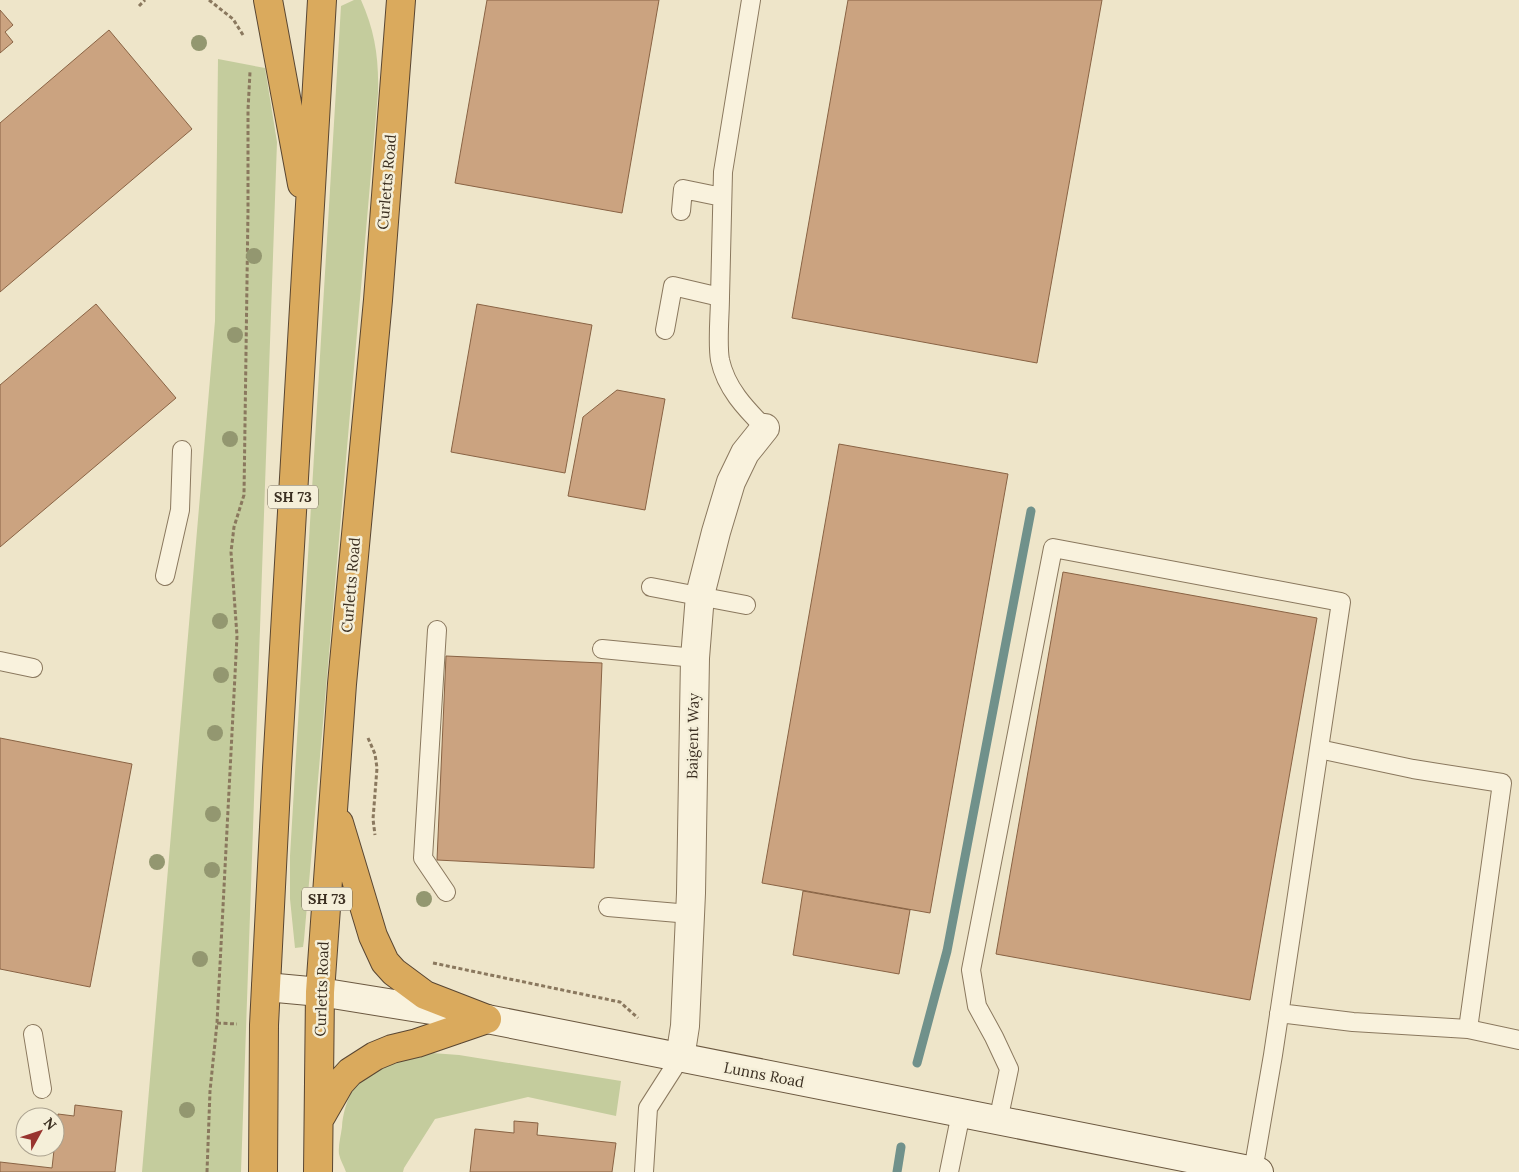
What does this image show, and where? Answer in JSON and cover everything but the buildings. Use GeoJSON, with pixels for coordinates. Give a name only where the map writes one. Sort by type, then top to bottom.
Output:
{"type":"FeatureCollection","features":[{"type":"Feature","properties":{"kind":"highway"},"geometry":{"type":"LineString","coordinates":[[268,0],[310,225]]}},
{"type":"Feature","properties":{"kind":"highway","name":"SH 73"},"geometry":{"type":"LineString","coordinates":[[263,1172],[264,1034],[277,768],[322,0]]}},
{"type":"Feature","properties":{"kind":"highway","name":"Curletts Road"},"geometry":{"type":"LineString","coordinates":[[318,1172],[320,992],[342,684],[378,300],[401,0]]}},
{"type":"Feature","properties":{"kind":"highway"},"geometry":{"type":"LineString","coordinates":[[334,806],[373,936],[385,962],[394,972],[425,995],[487,1019]]}},
{"type":"Feature","properties":{"kind":"highway"},"geometry":{"type":"LineString","coordinates":[[318,1120],[340,1083],[350,1072],[375,1056],[487,1019]]}},
{"type":"Feature","properties":{"kind":"street","name":"Baigent Way"},"geometry":{"type":"LineString","coordinates":[[680,1058],[685,1026],[690,914],[694,658],[700,595],[731,482],[745,452],[765,428]]}},
{"type":"Feature","properties":{"kind":"street","name":"Lunns Road"},"geometry":{"type":"LineString","coordinates":[[266,987],[320,992],[487,1019],[1256,1171]]}},
{"type":"Feature","properties":{"kind":"lane"},"geometry":{"type":"LineString","coordinates":[[750,0],[725,162],[722,197],[720,358],[725,378],[741,404],[765,428]]}},
{"type":"Feature","properties":{"kind":"lane"},"geometry":{"type":"LineString","coordinates":[[681,211],[683,189],[722,197]]}},
{"type":"Feature","properties":{"kind":"lane"},"geometry":{"type":"LineString","coordinates":[[665,330],[673,286],[720,297]]}},
{"type":"Feature","properties":{"kind":"lane"},"geometry":{"type":"LineString","coordinates":[[165,576],[180,510],[182,450]]}},
{"type":"Feature","properties":{"kind":"lane"},"geometry":{"type":"LineString","coordinates":[[998,1121],[1009,1069],[977,1006],[971,970],[1053,548],[1341,602],[1256,1171]]}},
{"type":"Feature","properties":{"kind":"lane"},"geometry":{"type":"LineString","coordinates":[[651,587],[746,604]]}},
{"type":"Feature","properties":{"kind":"lane"},"geometry":{"type":"LineString","coordinates":[[437,630],[423,858],[446,892]]}},
{"type":"Feature","properties":{"kind":"lane"},"geometry":{"type":"LineString","coordinates":[[602,648],[694,658]]}},
{"type":"Feature","properties":{"kind":"lane"},"geometry":{"type":"LineString","coordinates":[[0,661],[33,668]]}},
{"type":"Feature","properties":{"kind":"lane"},"geometry":{"type":"LineString","coordinates":[[1319,749],[1413,769],[1502,783],[1468,1029]]}},
{"type":"Feature","properties":{"kind":"lane"},"geometry":{"type":"LineString","coordinates":[[608,907],[690,914]]}},
{"type":"Feature","properties":{"kind":"lane"},"geometry":{"type":"LineString","coordinates":[[1279,1013],[1353,1022],[1468,1029],[1519,1040]]}},
{"type":"Feature","properties":{"kind":"lane"},"geometry":{"type":"LineString","coordinates":[[34,1034],[42,1089]]}},
{"type":"Feature","properties":{"kind":"lane"},"geometry":{"type":"LineString","coordinates":[[644,1172],[648,1108],[680,1058]]}},
{"type":"Feature","properties":{"kind":"lane"},"geometry":{"type":"LineString","coordinates":[[949,1172],[961,1113]]}},
{"type":"Feature","properties":{"kind":"path"},"geometry":{"type":"LineString","coordinates":[[139,6],[145,0]]}},
{"type":"Feature","properties":{"kind":"path"},"geometry":{"type":"LineString","coordinates":[[209,0],[233,19],[246,40]]}},
{"type":"Feature","properties":{"kind":"path"},"geometry":{"type":"LineString","coordinates":[[207,1172],[210,1091],[217,1022],[238,636],[231,552],[234,527],[244,495],[244,378],[250,68]]}},
{"type":"Feature","properties":{"kind":"path"},"geometry":{"type":"LineString","coordinates":[[375,836],[373,819],[377,768],[376,754]]}},
{"type":"Feature","properties":{"kind":"path"},"geometry":{"type":"LineString","coordinates":[[427,961],[442,966],[620,1002]]}},
{"type":"Feature","properties":{"kind":"green space"},"geometry":{"type":"Polygon","coordinates":[[[354,0],[361,0],[373,34],[378,68],[378,93],[304,940],[303,947],[295,948],[290,899],[290,856],[341,6],[354,0]]]}},
{"type":"Feature","properties":{"kind":"green space"},"geometry":{"type":"Polygon","coordinates":[[[218,59],[265,68],[277,142],[241,1172],[142,1172],[215,321],[218,59]]]}},
{"type":"Feature","properties":{"kind":"green space"},"geometry":{"type":"Polygon","coordinates":[[[432,1053],[459,1055],[621,1081],[616,1116],[528,1097],[435,1119],[403,1172],[346,1172],[340,1158],[339,1148],[345,1108],[351,1093],[360,1081],[384,1065],[432,1053]]]}},
{"type":"Feature","properties":{"kind":"waterway"},"geometry":{"type":"LineString","coordinates":[[917,1063],[947,951],[1031,511]]}},
{"type":"Feature","properties":{"kind":"waterway"},"geometry":{"type":"LineString","coordinates":[[897,1172],[901,1147]]}}]}
